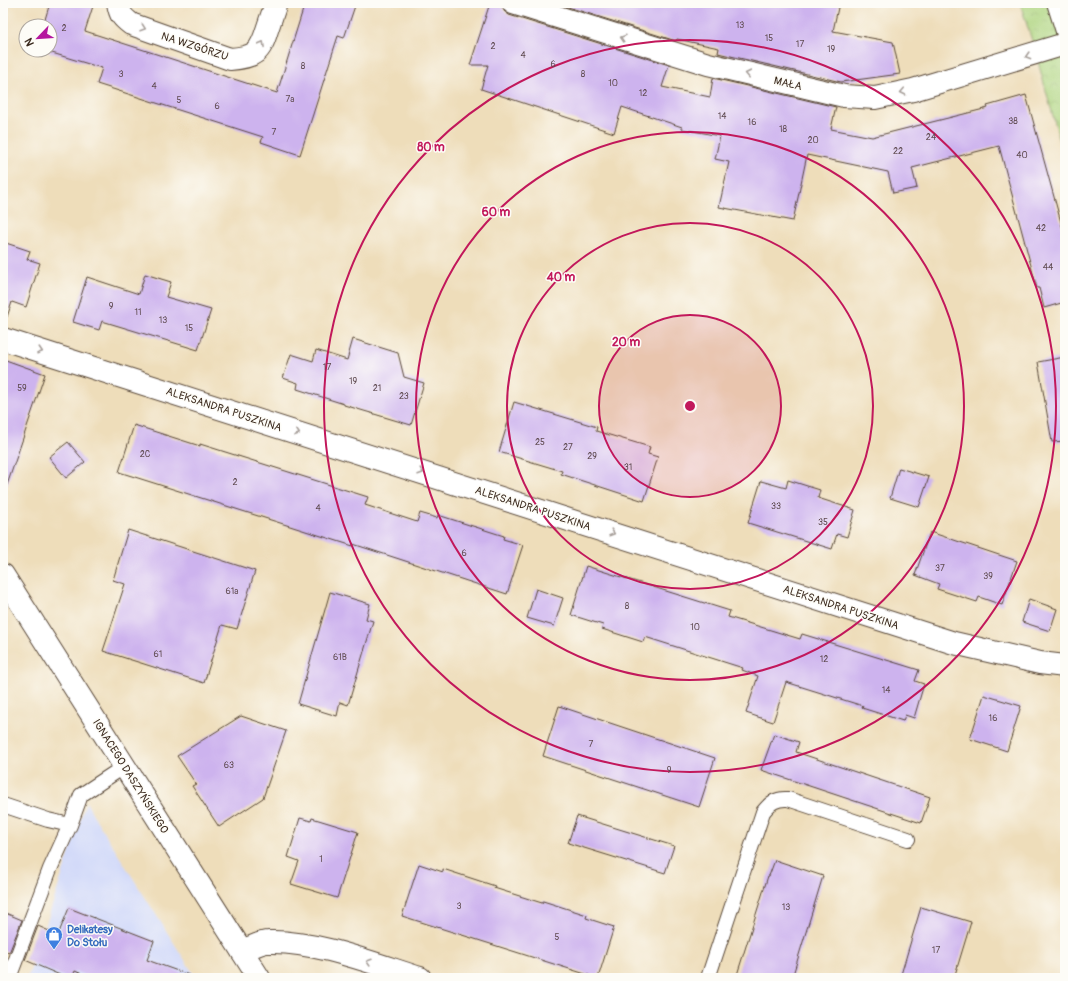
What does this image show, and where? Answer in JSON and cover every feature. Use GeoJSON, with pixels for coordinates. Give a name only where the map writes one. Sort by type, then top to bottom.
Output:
{"type":"FeatureCollection","features":[{"type":"Feature","properties":{"kind":"street","name":"NA WZGÓRZU"},"geometry":{"type":"LineString","coordinates":[[118,3],[119,11],[122,17],[131,24],[230,59],[241,58],[253,54],[262,46],[276,3]]}},
{"type":"Feature","properties":{"kind":"street","name":"MAŁA"},"geometry":{"type":"LineString","coordinates":[[513,3],[708,64],[844,96],[875,98],[913,90],[1065,44]]}},
{"type":"Feature","properties":{"kind":"street","name":"ALEKSANDRA PUSZKINA"},"geometry":{"type":"LineString","coordinates":[[3,339],[954,642],[1040,663],[1065,666]]}},
{"type":"Feature","properties":{"kind":"street","name":"IGNACEGO DASZYŃSKIEGO"},"geometry":{"type":"LineString","coordinates":[[3,575],[259,978]]}},
{"type":"Feature","properties":{"kind":"street"},"geometry":{"type":"LineString","coordinates":[[242,951],[266,942],[296,943],[332,951],[420,978]]}},
{"type":"Feature","properties":{"kind":"lane"},"geometry":{"type":"LineString","coordinates":[[1054,3],[1065,38]]}},
{"type":"Feature","properties":{"kind":"lane"},"geometry":{"type":"LineString","coordinates":[[9,978],[50,869],[70,825],[81,795],[125,766]]}},
{"type":"Feature","properties":{"kind":"lane"},"geometry":{"type":"LineString","coordinates":[[708,978],[763,812],[770,804],[780,799],[788,799],[908,839]]}},
{"type":"Feature","properties":{"kind":"lane"},"geometry":{"type":"LineString","coordinates":[[3,805],[48,820],[70,825]]}},
{"type":"Feature","properties":{"kind":"shaded area"},"geometry":{"type":"Polygon","coordinates":[[[86,802],[196,978],[27,978],[33,964],[86,802]]]}},
{"type":"Feature","properties":{"kind":"green space"},"geometry":{"type":"Polygon","coordinates":[[[1020,3],[1065,3],[1065,159],[1033,44],[1020,3]]]}},
{"type":"Feature","properties":{"kind":"building"},"geometry":{"type":"Polygon","coordinates":[[[50,3],[94,3],[85,31],[277,93],[305,3],[356,3],[344,38],[338,36],[300,155],[261,142],[263,137],[97,84],[102,68],[58,55],[58,18],[45,18],[50,3]]]}},
{"type":"Feature","properties":{"kind":"building"},"geometry":{"type":"Polygon","coordinates":[[[490,3],[501,3],[504,11],[509,15],[669,65],[662,87],[710,97],[713,78],[836,107],[831,129],[872,137],[988,108],[987,106],[1026,95],[1065,237],[1065,302],[1044,308],[1039,288],[1037,288],[999,146],[912,168],[917,188],[893,193],[888,172],[807,155],[793,221],[719,207],[729,162],[715,159],[720,136],[682,129],[682,127],[622,107],[614,133],[481,89],[488,65],[470,65],[490,3]]]}},
{"type":"Feature","properties":{"kind":"building"},"geometry":{"type":"Polygon","coordinates":[[[555,3],[839,3],[833,31],[893,42],[900,74],[841,82],[718,53],[719,48],[677,39],[676,41],[555,3]]]}},
{"type":"Feature","properties":{"kind":"building"},"geometry":{"type":"Polygon","coordinates":[[[3,242],[30,251],[27,259],[40,263],[26,307],[12,302],[7,317],[3,316],[3,242]]]}},
{"type":"Feature","properties":{"kind":"building"},"geometry":{"type":"Polygon","coordinates":[[[145,274],[171,282],[166,297],[211,310],[198,350],[102,321],[99,330],[73,322],[87,277],[139,294],[145,274]]]}},
{"type":"Feature","properties":{"kind":"building"},"geometry":{"type":"Polygon","coordinates":[[[353,339],[398,353],[404,377],[424,383],[411,425],[297,389],[298,383],[283,378],[291,354],[313,361],[316,350],[347,360],[353,339]]]}},
{"type":"Feature","properties":{"kind":"building"},"geometry":{"type":"Polygon","coordinates":[[[1065,357],[1065,441],[1052,442],[1038,362],[1065,357]]]}},
{"type":"Feature","properties":{"kind":"building"},"geometry":{"type":"Polygon","coordinates":[[[3,359],[45,374],[7,485],[3,485],[3,359]]]}},
{"type":"Feature","properties":{"kind":"building"},"geometry":{"type":"Polygon","coordinates":[[[514,402],[597,427],[596,431],[650,447],[648,454],[658,457],[644,501],[561,474],[562,471],[499,452],[514,402]]]}},
{"type":"Feature","properties":{"kind":"building"},"geometry":{"type":"Polygon","coordinates":[[[134,425],[200,446],[200,444],[368,497],[365,505],[417,522],[420,513],[437,518],[438,515],[504,536],[503,539],[523,545],[507,594],[353,544],[353,546],[119,472],[134,425]]]}},
{"type":"Feature","properties":{"kind":"building"},"geometry":{"type":"Polygon","coordinates":[[[68,442],[85,462],[66,478],[49,457],[68,442]]]}},
{"type":"Feature","properties":{"kind":"building"},"geometry":{"type":"Polygon","coordinates":[[[899,468],[929,477],[919,507],[890,498],[899,468]]]}},
{"type":"Feature","properties":{"kind":"building"},"geometry":{"type":"Polygon","coordinates":[[[788,480],[820,490],[818,498],[855,510],[847,537],[837,534],[832,549],[748,523],[761,481],[786,488],[788,480]]]}},
{"type":"Feature","properties":{"kind":"building"},"geometry":{"type":"Polygon","coordinates":[[[128,530],[255,571],[237,629],[222,625],[204,683],[103,651],[125,584],[113,580],[128,530]]]}},
{"type":"Feature","properties":{"kind":"building"},"geometry":{"type":"Polygon","coordinates":[[[930,532],[1017,561],[1002,605],[979,597],[977,602],[937,589],[939,584],[915,575],[930,532]]]}},
{"type":"Feature","properties":{"kind":"building"},"geometry":{"type":"Polygon","coordinates":[[[586,566],[730,611],[728,617],[800,639],[802,634],[919,670],[915,681],[924,684],[914,718],[905,715],[903,721],[862,708],[863,706],[786,682],[773,722],[746,713],[758,676],[742,670],[743,668],[645,637],[643,642],[602,629],[603,625],[571,615],[586,566]]]}},
{"type":"Feature","properties":{"kind":"building"},"geometry":{"type":"Polygon","coordinates":[[[536,589],[563,598],[554,626],[527,618],[536,589]]]}},
{"type":"Feature","properties":{"kind":"building"},"geometry":{"type":"Polygon","coordinates":[[[330,592],[370,604],[366,619],[373,621],[348,705],[340,702],[337,716],[298,704],[330,592]]]}},
{"type":"Feature","properties":{"kind":"building"},"geometry":{"type":"Polygon","coordinates":[[[1029,599],[1057,609],[1050,631],[1022,622],[1029,599]]]}},
{"type":"Feature","properties":{"kind":"building"},"geometry":{"type":"Polygon","coordinates":[[[984,695],[1021,706],[1007,751],[970,739],[984,695]]]}},
{"type":"Feature","properties":{"kind":"building"},"geometry":{"type":"Polygon","coordinates":[[[559,706],[715,758],[699,807],[543,756],[559,706]]]}},
{"type":"Feature","properties":{"kind":"building"},"geometry":{"type":"Polygon","coordinates":[[[241,716],[286,731],[263,798],[219,827],[192,786],[196,784],[177,756],[241,716]]]}},
{"type":"Feature","properties":{"kind":"building"},"geometry":{"type":"Polygon","coordinates":[[[774,734],[799,742],[796,752],[930,797],[921,823],[761,770],[774,734]]]}},
{"type":"Feature","properties":{"kind":"building"},"geometry":{"type":"Polygon","coordinates":[[[577,816],[674,846],[665,873],[568,843],[577,816]]]}},
{"type":"Feature","properties":{"kind":"building"},"geometry":{"type":"Polygon","coordinates":[[[300,818],[311,821],[312,818],[358,832],[337,898],[291,884],[299,861],[288,857],[300,818]]]}},
{"type":"Feature","properties":{"kind":"building"},"geometry":{"type":"Polygon","coordinates":[[[775,860],[823,876],[792,978],[736,978],[768,876],[775,860]]]}},
{"type":"Feature","properties":{"kind":"building"},"geometry":{"type":"Polygon","coordinates":[[[419,864],[443,872],[443,869],[495,886],[494,888],[587,915],[586,918],[614,927],[598,978],[402,916],[419,864]]]}},
{"type":"Feature","properties":{"kind":"building"},"geometry":{"type":"Polygon","coordinates":[[[921,907],[971,922],[954,978],[900,978],[921,907]]]}},
{"type":"Feature","properties":{"kind":"building"},"geometry":{"type":"Polygon","coordinates":[[[69,908],[154,941],[147,960],[189,975],[188,978],[92,978],[75,971],[72,978],[67,978],[25,960],[38,926],[58,935],[69,908]]]}},
{"type":"Feature","properties":{"kind":"building"},"geometry":{"type":"Polygon","coordinates":[[[3,912],[22,920],[9,953],[3,951],[3,912]]]}},
{"type":"Feature","properties":{"kind":"place","name":"Delikatesy Do Stołu"},"geometry":{"type":"Point","coordinates":[54,950]}}]}
